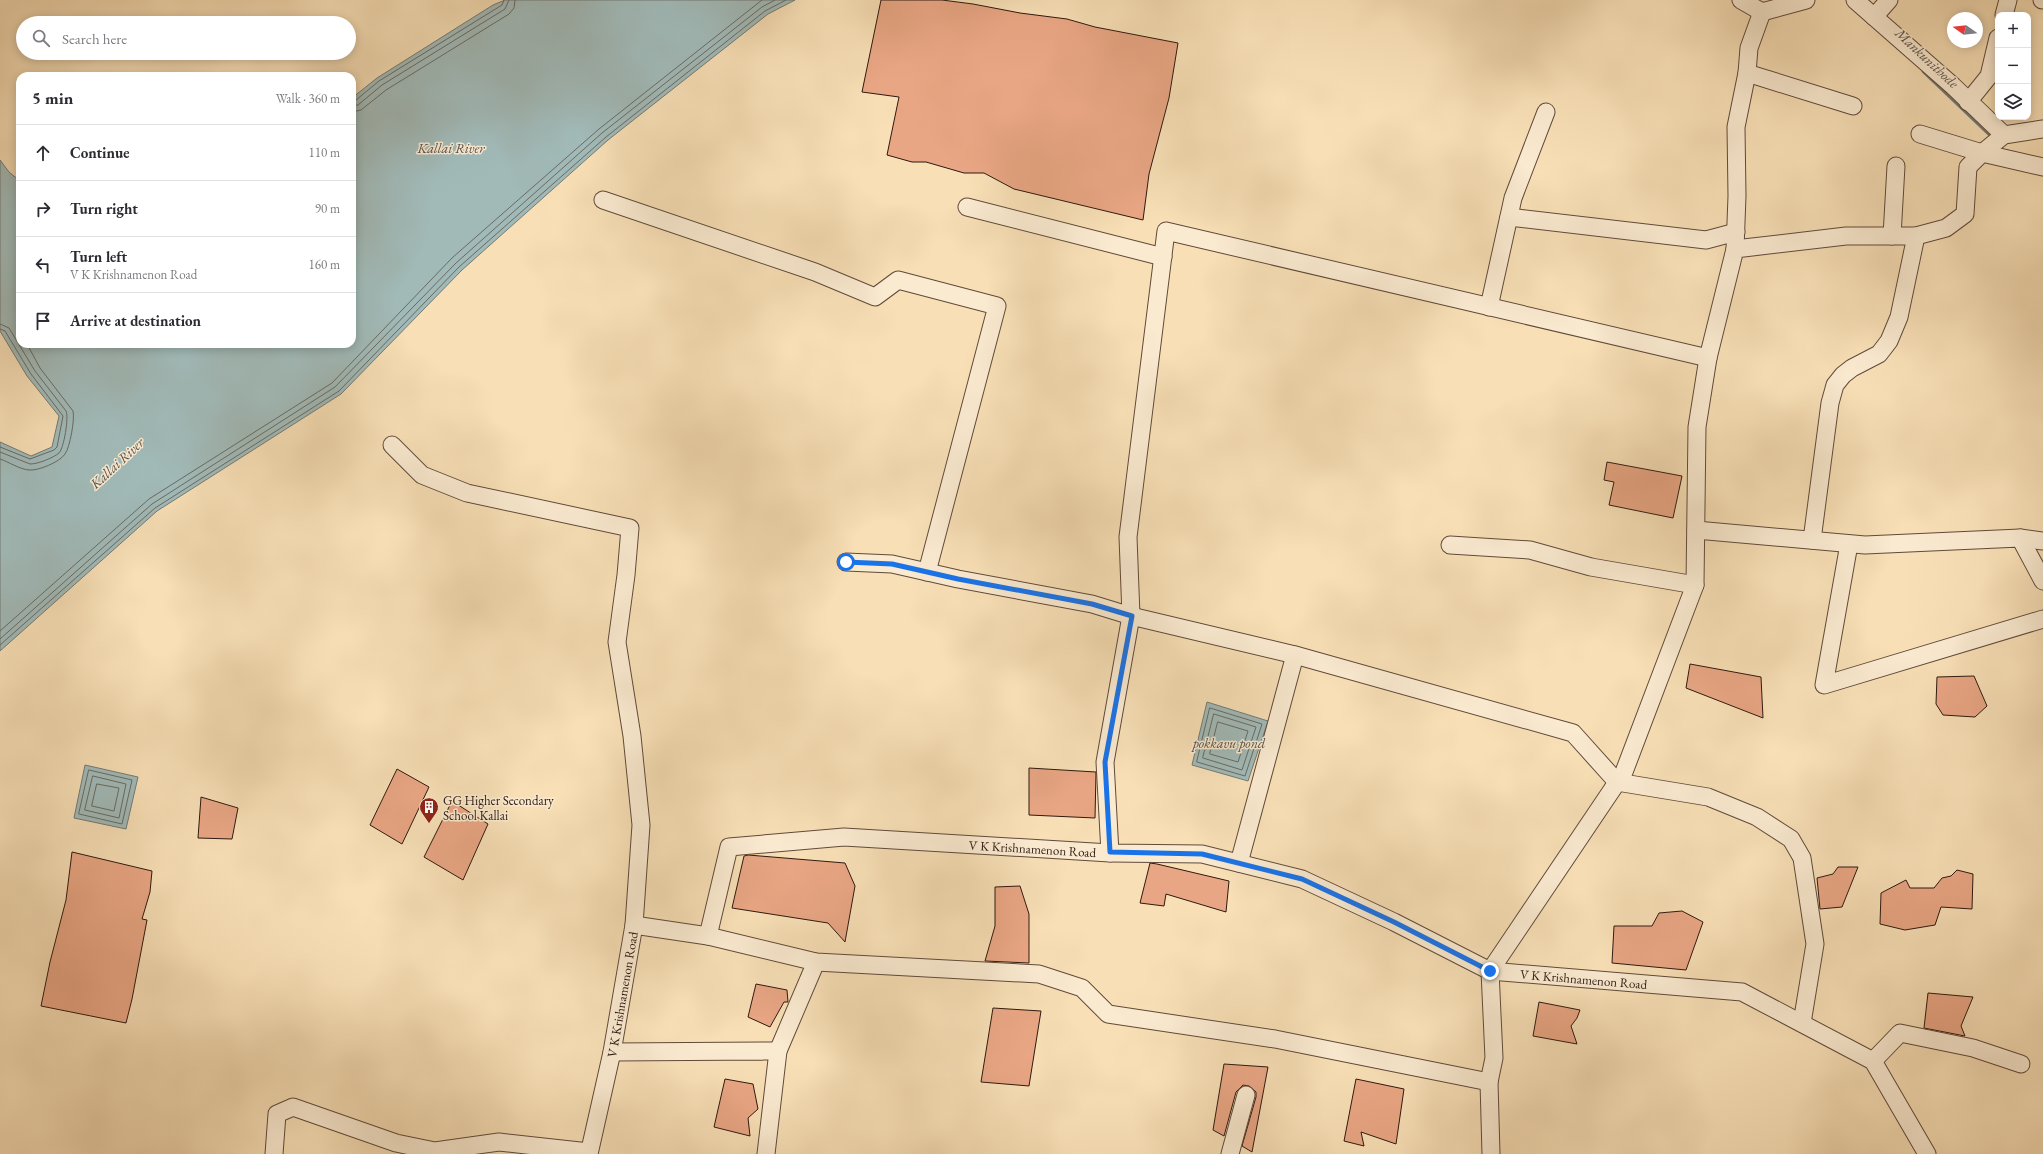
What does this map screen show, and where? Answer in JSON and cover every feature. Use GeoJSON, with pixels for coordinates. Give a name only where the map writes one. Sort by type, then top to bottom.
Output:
{"type":"FeatureCollection","features":[{"type":"Feature","properties":{"kind":"street"},"geometry":{"type":"LineString","coordinates":[[1741,0],[1762,12],[1806,0]]}},
{"type":"Feature","properties":{"kind":"street"},"geometry":{"type":"LineString","coordinates":[[1855,0],[1953,86],[2004,135]]}},
{"type":"Feature","properties":{"kind":"street"},"geometry":{"type":"LineString","coordinates":[[1874,17],[1889,0]]}},
{"type":"Feature","properties":{"kind":"street"},"geometry":{"type":"LineString","coordinates":[[2005,12],[2008,0]]}},
{"type":"Feature","properties":{"kind":"street"},"geometry":{"type":"LineString","coordinates":[[1492,1154],[1490,1082],[1494,1058],[1490,971],[1624,772],[1695,586],[1696,427],[1708,358],[1735,240],[1736,127],[1747,73],[1749,48],[1762,12]]}},
{"type":"Feature","properties":{"kind":"street"},"geometry":{"type":"LineString","coordinates":[[1968,102],[1989,76],[1996,48]]}},
{"type":"Feature","properties":{"kind":"street"},"geometry":{"type":"LineString","coordinates":[[1747,73],[1853,106]]}},
{"type":"Feature","properties":{"kind":"street"},"geometry":{"type":"LineString","coordinates":[[1489,307],[1513,198],[1546,112]]}},
{"type":"Feature","properties":{"kind":"street"},"geometry":{"type":"LineString","coordinates":[[1509,217],[1706,240],[1846,236],[1916,236],[1946,228],[1964,214],[1968,167],[1982,153],[2004,135],[2043,129]]}},
{"type":"Feature","properties":{"kind":"street"},"geometry":{"type":"LineString","coordinates":[[1920,134],[1982,153],[2043,167]]}},
{"type":"Feature","properties":{"kind":"street"},"geometry":{"type":"LineString","coordinates":[[1892,236],[1896,166]]}},
{"type":"Feature","properties":{"kind":"street"},"geometry":{"type":"LineString","coordinates":[[603,200],[815,272],[875,297],[898,280],[997,306],[927,572]]}},
{"type":"Feature","properties":{"kind":"street"},"geometry":{"type":"LineString","coordinates":[[967,207],[1163,257]]}},
{"type":"Feature","properties":{"kind":"street"},"geometry":{"type":"LineString","coordinates":[[1110,852],[1105,762],[1132,616],[1128,537],[1166,231],[1708,358]]}},
{"type":"Feature","properties":{"kind":"street"},"geometry":{"type":"LineString","coordinates":[[1812,540],[1830,403],[1835,385],[1843,375],[1852,368],[1879,354],[1889,341],[1899,317],[1916,236]]}},
{"type":"Feature","properties":{"kind":"street"},"geometry":{"type":"LineString","coordinates":[[392,445],[422,475],[467,493],[630,528],[626,575],[617,642],[632,736],[641,825],[634,925]]}},
{"type":"Feature","properties":{"kind":"street"},"geometry":{"type":"LineString","coordinates":[[1696,530],[1865,545],[2020,538],[2043,541]]}},
{"type":"Feature","properties":{"kind":"street"},"geometry":{"type":"LineString","coordinates":[[2020,538],[2043,580]]}},
{"type":"Feature","properties":{"kind":"street"},"geometry":{"type":"LineString","coordinates":[[1849,544],[1824,685],[2043,619]]}},
{"type":"Feature","properties":{"kind":"street"},"geometry":{"type":"LineString","coordinates":[[1450,545],[1530,550],[1591,567],[1695,586]]}},
{"type":"Feature","properties":{"kind":"street"},"geometry":{"type":"LineString","coordinates":[[846,562],[892,564],[1092,604],[1132,616],[1295,655],[1573,733],[1617,782],[1708,797],[1757,817],[1791,839],[1802,858],[1815,944],[1802,1023]]}},
{"type":"Feature","properties":{"kind":"street"},"geometry":{"type":"LineString","coordinates":[[1239,863],[1295,655]]}},
{"type":"Feature","properties":{"kind":"street","name":"V K Krishnamenon Road"},"geometry":{"type":"LineString","coordinates":[[589,1153],[612,1052],[634,925],[708,936],[729,847],[844,837],[1110,852],[1202,854],[1302,879],[1394,922],[1490,971],[1742,992],[1873,1061]]}},
{"type":"Feature","properties":{"kind":"street"},"geometry":{"type":"LineString","coordinates":[[708,936],[816,962],[1039,974],[1082,988],[1108,1014],[1275,1039],[1490,1082]]}},
{"type":"Feature","properties":{"kind":"street"},"geometry":{"type":"LineString","coordinates":[[766,1154],[778,1052],[816,962]]}},
{"type":"Feature","properties":{"kind":"street"},"geometry":{"type":"LineString","coordinates":[[1927,1154],[1873,1061],[1900,1033],[1973,1048],[2021,1064]]}},
{"type":"Feature","properties":{"kind":"street"},"geometry":{"type":"LineString","coordinates":[[612,1052],[778,1052]]}},
{"type":"Feature","properties":{"kind":"street"},"geometry":{"type":"LineString","coordinates":[[1230,1154],[1246,1095]]}},
{"type":"Feature","properties":{"kind":"street"},"geometry":{"type":"LineString","coordinates":[[274,1154],[276,1114],[293,1107],[396,1143],[435,1152],[499,1142],[589,1153]]}},
{"type":"Feature","properties":{"kind":"water","name":"Kallai River"},"geometry":{"type":"Polygon","coordinates":[[[505,0],[795,0],[768,14],[608,140],[462,270],[341,394],[157,511],[0,651],[0,442],[31,456],[52,447],[59,416],[27,376],[0,331],[0,160],[9,172],[16,178],[16,348],[356,348],[356,95],[377,78],[493,5],[505,0]]]}},
{"type":"Feature","properties":{"kind":"water","name":"pokkavu pond"},"geometry":{"type":"Polygon","coordinates":[[[1207,702],[1268,721],[1248,781],[1192,765],[1207,702]]]}},
{"type":"Feature","properties":{"kind":"water"},"geometry":{"type":"Polygon","coordinates":[[[85,765],[138,777],[126,829],[74,818],[85,765]]]}},
{"type":"Feature","properties":{"kind":"building"},"geometry":{"type":"Polygon","coordinates":[[[881,0],[942,0],[973,4],[1020,13],[1067,19],[1095,27],[1178,43],[1169,98],[1149,174],[1143,220],[1014,189],[984,173],[964,173],[926,162],[912,162],[887,155],[899,97],[862,92],[881,0]]]}},
{"type":"Feature","properties":{"kind":"building"},"geometry":{"type":"Polygon","coordinates":[[[1607,462],[1682,476],[1673,518],[1609,505],[1614,482],[1604,480],[1607,462]]]}},
{"type":"Feature","properties":{"kind":"building"},"geometry":{"type":"Polygon","coordinates":[[[1690,664],[1761,677],[1763,718],[1686,688],[1690,664]]]}},
{"type":"Feature","properties":{"kind":"building"},"geometry":{"type":"Polygon","coordinates":[[[1974,676],[1987,706],[1975,717],[1943,715],[1936,704],[1937,677],[1974,676]]]}},
{"type":"Feature","properties":{"kind":"building"},"geometry":{"type":"Polygon","coordinates":[[[1029,768],[1096,772],[1095,818],[1029,815],[1029,768]]]}},
{"type":"Feature","properties":{"kind":"building"},"geometry":{"type":"Polygon","coordinates":[[[397,769],[429,787],[402,844],[370,825],[397,769]]]}},
{"type":"Feature","properties":{"kind":"building"},"geometry":{"type":"Polygon","coordinates":[[[201,797],[238,808],[232,839],[198,838],[201,797]]]}},
{"type":"Feature","properties":{"kind":"building"},"geometry":{"type":"Polygon","coordinates":[[[452,801],[488,824],[463,880],[424,857],[452,801]]]}},
{"type":"Feature","properties":{"kind":"building"},"geometry":{"type":"Polygon","coordinates":[[[72,852],[152,871],[150,892],[142,919],[147,920],[126,1023],[41,1006],[50,962],[66,900],[72,852]]]}},
{"type":"Feature","properties":{"kind":"building"},"geometry":{"type":"Polygon","coordinates":[[[748,855],[845,863],[855,886],[845,942],[828,923],[732,908],[744,856],[748,855]]]}},
{"type":"Feature","properties":{"kind":"building"},"geometry":{"type":"Polygon","coordinates":[[[1150,863],[1229,881],[1226,912],[1166,894],[1164,906],[1140,903],[1150,863]]]}},
{"type":"Feature","properties":{"kind":"building"},"geometry":{"type":"Polygon","coordinates":[[[1838,867],[1858,867],[1842,907],[1820,909],[1817,878],[1833,874],[1838,867]]]}},
{"type":"Feature","properties":{"kind":"building"},"geometry":{"type":"Polygon","coordinates":[[[1957,870],[1973,874],[1972,909],[1941,907],[1935,925],[1905,930],[1880,924],[1881,893],[1906,880],[1910,888],[1934,888],[1942,878],[1951,876],[1957,870]]]}},
{"type":"Feature","properties":{"kind":"building"},"geometry":{"type":"Polygon","coordinates":[[[1020,886],[1029,914],[1029,963],[985,961],[995,926],[995,887],[1020,886]]]}},
{"type":"Feature","properties":{"kind":"building"},"geometry":{"type":"Polygon","coordinates":[[[1682,911],[1703,922],[1686,970],[1612,963],[1614,926],[1652,926],[1659,913],[1682,911]]]}},
{"type":"Feature","properties":{"kind":"building"},"geometry":{"type":"Polygon","coordinates":[[[756,984],[787,990],[788,1002],[784,1002],[770,1027],[748,1017],[756,984]]]}},
{"type":"Feature","properties":{"kind":"building"},"geometry":{"type":"Polygon","coordinates":[[[1928,993],[1973,997],[1961,1026],[1965,1036],[1924,1028],[1928,993]]]}},
{"type":"Feature","properties":{"kind":"building"},"geometry":{"type":"Polygon","coordinates":[[[1539,1002],[1580,1010],[1577,1018],[1571,1026],[1577,1044],[1533,1036],[1539,1002]]]}},
{"type":"Feature","properties":{"kind":"building"},"geometry":{"type":"Polygon","coordinates":[[[993,1008],[1041,1011],[1029,1086],[981,1082],[993,1008]]]}},
{"type":"Feature","properties":{"kind":"building"},"geometry":{"type":"Polygon","coordinates":[[[1224,1064],[1268,1067],[1252,1152],[1242,1146],[1256,1097],[1256,1092],[1249,1086],[1243,1085],[1236,1092],[1224,1136],[1213,1130],[1224,1064]]]}},
{"type":"Feature","properties":{"kind":"building"},"geometry":{"type":"Polygon","coordinates":[[[725,1079],[753,1084],[758,1109],[748,1118],[750,1136],[714,1127],[725,1079]]]}},
{"type":"Feature","properties":{"kind":"building"},"geometry":{"type":"Polygon","coordinates":[[[1356,1079],[1404,1089],[1396,1144],[1361,1132],[1364,1146],[1344,1141],[1356,1079]]]}},
{"type":"Feature","properties":{"kind":"waterway","name":"Mankunithode"},"geometry":{"type":"LineString","coordinates":[[1924,71],[1991,135]]}},
{"type":"Feature","properties":{"kind":"place","name":"GG Higher Secondary School Kallai"},"geometry":{"type":"Point","coordinates":[429,824]}},
{"type":"Feature","properties":{"kind":"route"},"geometry":{"type":"LineString","coordinates":[[846,562],[892,564],[958,579],[985,582],[1092,604],[1132,616],[1105,762],[1110,852],[1202,854],[1302,879],[1394,922],[1490,971]]}}]}
